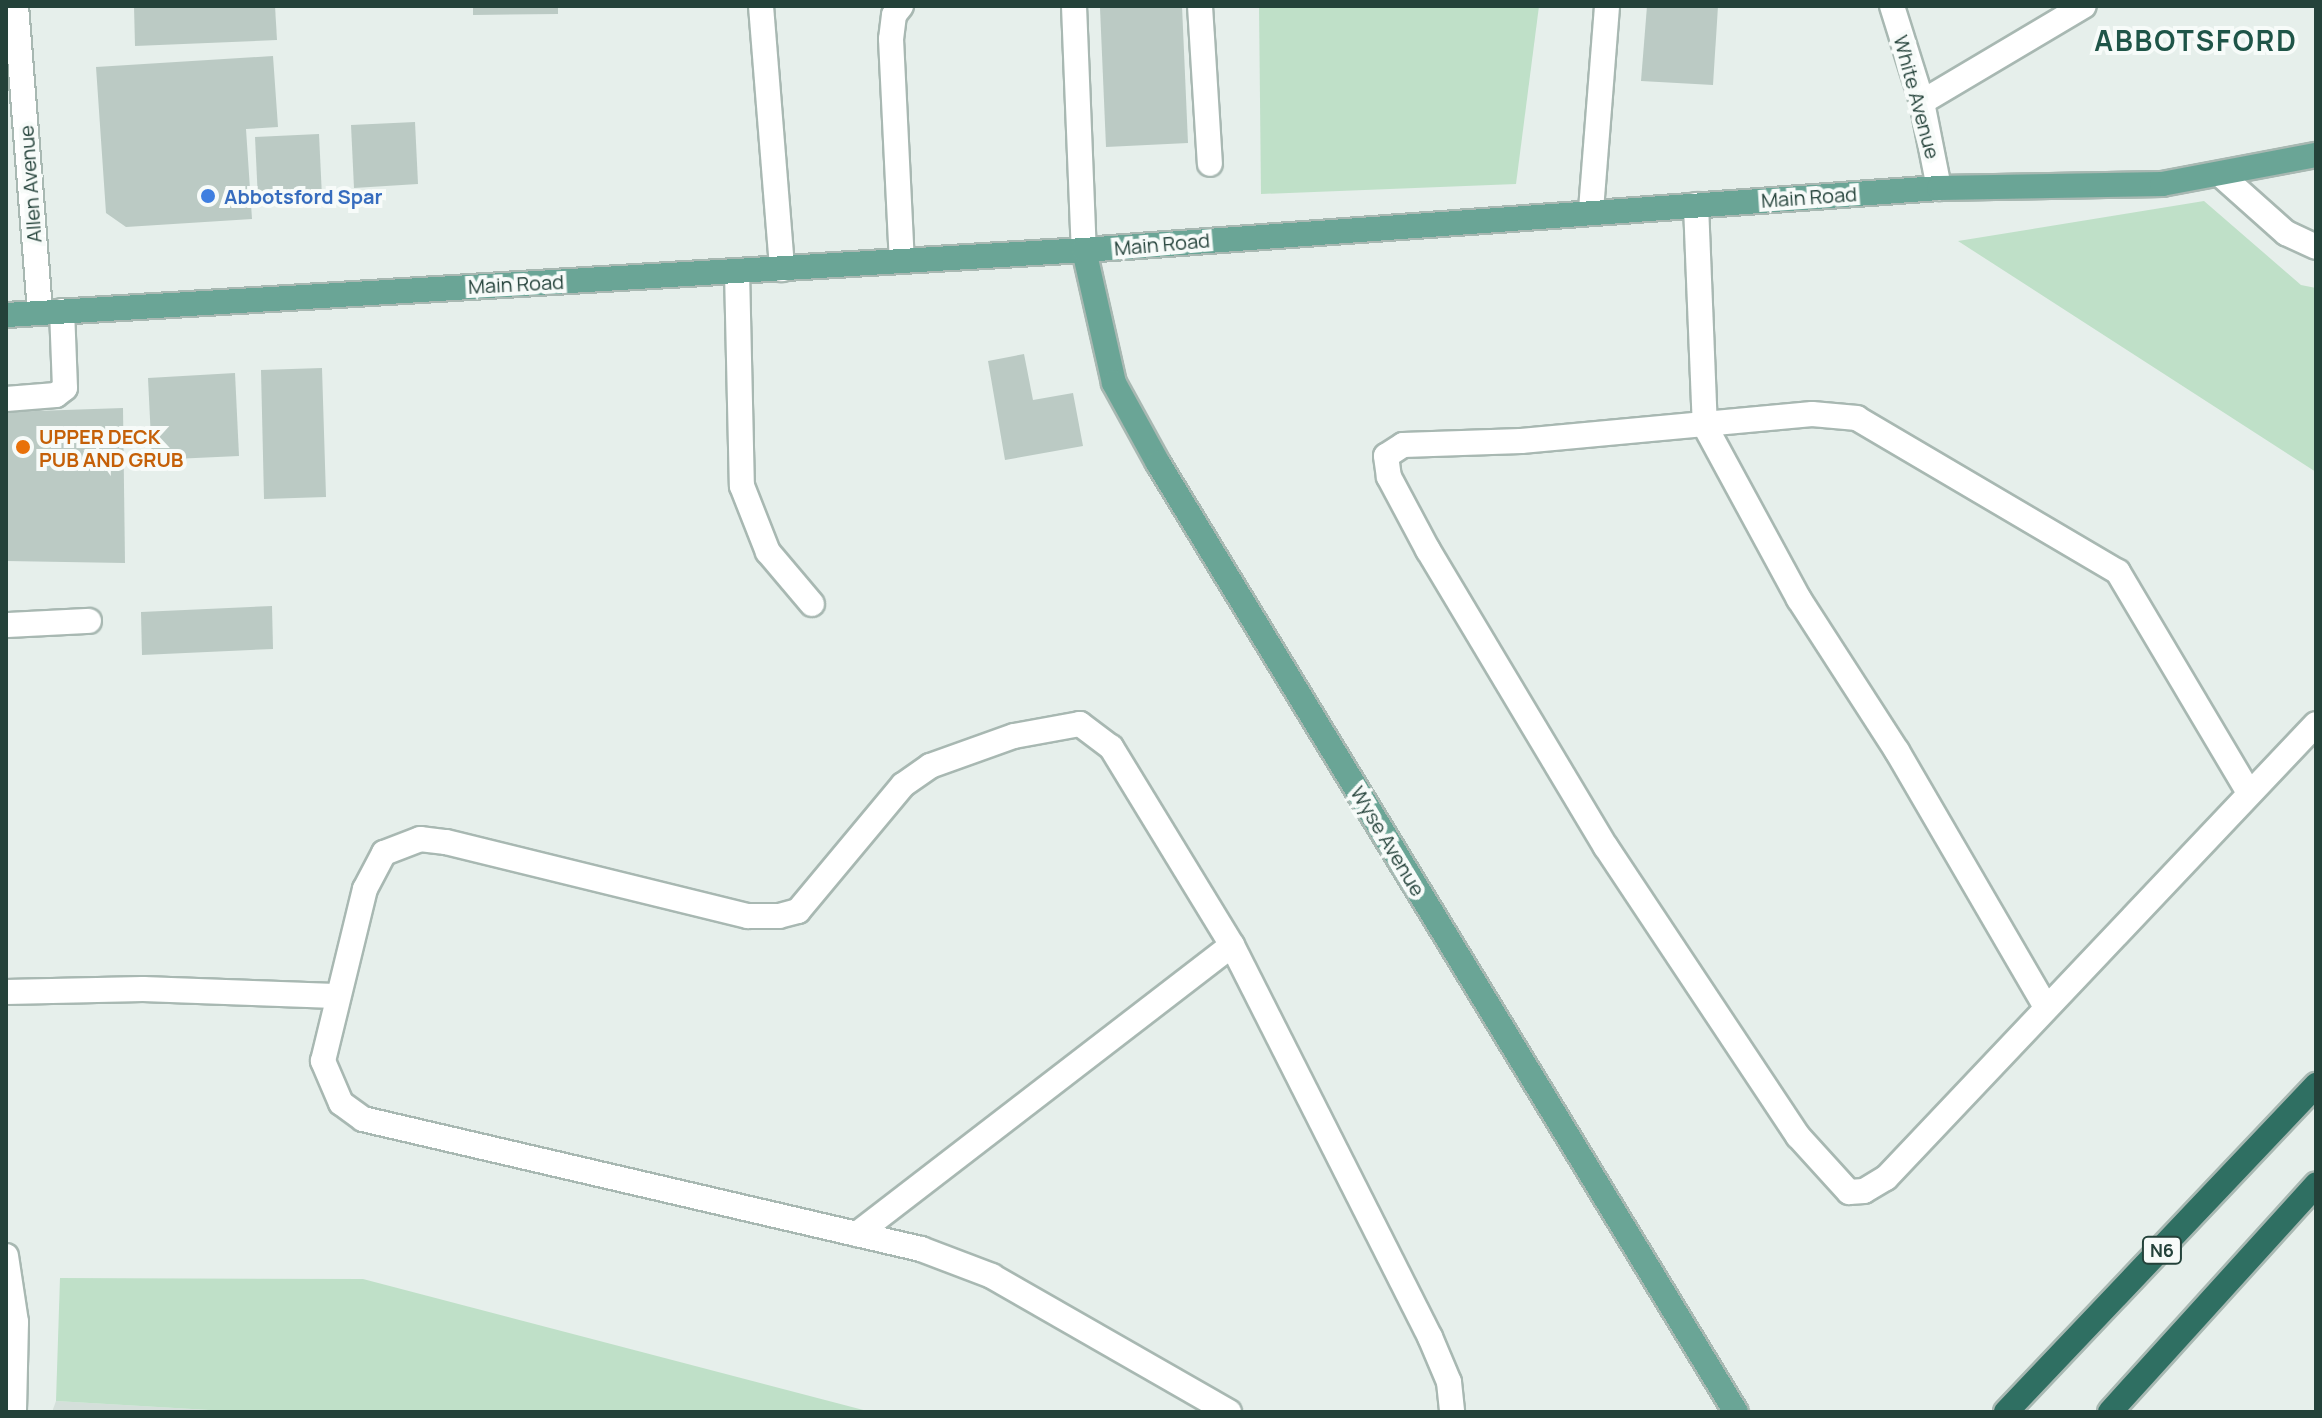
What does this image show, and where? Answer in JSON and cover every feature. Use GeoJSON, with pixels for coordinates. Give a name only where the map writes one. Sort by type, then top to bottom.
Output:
{"type":"FeatureCollection","features":[{"type":"Feature","properties":{"kind":"highway","name":"N6"},"geometry":{"type":"LineString","coordinates":[[2006,1412],[2316,1085]]}},
{"type":"Feature","properties":{"kind":"highway"},"geometry":{"type":"LineString","coordinates":[[2110,1412],[2316,1185]]}},
{"type":"Feature","properties":{"kind":"main road","name":"Main Road"},"geometry":{"type":"LineString","coordinates":[[6,315],[1084,250],[1591,210],[1939,188],[2162,184],[2222,176],[2316,155]]}},
{"type":"Feature","properties":{"kind":"main road","name":"Wyse Avenue"},"geometry":{"type":"LineString","coordinates":[[1084,250],[1114,383],[1158,463],[1736,1412]]}},
{"type":"Feature","properties":{"kind":"street","name":"Allen Avenue"},"geometry":{"type":"LineString","coordinates":[[6,399],[56,395],[65,388],[51,312],[16,6]]}},
{"type":"Feature","properties":{"kind":"street"},"geometry":{"type":"LineString","coordinates":[[761,6],[782,269]]}},
{"type":"Feature","properties":{"kind":"street"},"geometry":{"type":"LineString","coordinates":[[901,6],[894,15],[891,39],[902,261]]}},
{"type":"Feature","properties":{"kind":"street"},"geometry":{"type":"LineString","coordinates":[[1074,6],[1084,250]]}},
{"type":"Feature","properties":{"kind":"street"},"geometry":{"type":"LineString","coordinates":[[1200,6],[1210,164]]}},
{"type":"Feature","properties":{"kind":"street"},"geometry":{"type":"LineString","coordinates":[[1591,210],[1607,6]]}},
{"type":"Feature","properties":{"kind":"street","name":"White Avenue"},"geometry":{"type":"LineString","coordinates":[[1892,6],[1922,102],[1939,188]]}},
{"type":"Feature","properties":{"kind":"street"},"geometry":{"type":"LineString","coordinates":[[1922,102],[2084,6]]}},
{"type":"Feature","properties":{"kind":"street"},"geometry":{"type":"LineString","coordinates":[[2222,176],[2286,233],[2316,247]]}},
{"type":"Feature","properties":{"kind":"street"},"geometry":{"type":"LineString","coordinates":[[1696,205],[1705,426],[1799,599],[1897,751],[2045,1005]]}},
{"type":"Feature","properties":{"kind":"street"},"geometry":{"type":"LineString","coordinates":[[737,271],[742,486],[768,552],[812,604]]}},
{"type":"Feature","properties":{"kind":"street"},"geometry":{"type":"LineString","coordinates":[[2248,791],[2130,588],[2109,565],[1857,418],[1812,414],[1705,426],[1403,445],[1391,450],[1386,466],[1428,550],[1623,874],[1798,1136],[1849,1192],[1864,1191],[1886,1178],[2045,1005],[2248,791],[2316,724]]}},
{"type":"Feature","properties":{"kind":"street"},"geometry":{"type":"LineString","coordinates":[[6,625],[89,621]]}},
{"type":"Feature","properties":{"kind":"street"},"geometry":{"type":"LineString","coordinates":[[1229,1412],[992,1276],[921,1249],[363,1119],[341,1103],[323,1061],[335,996],[365,889],[384,853],[402,842],[446,842],[748,916],[779,916],[798,911],[903,785],[930,766],[1060,724],[1080,724],[1111,747],[1232,945],[1430,1337],[1449,1382],[1452,1412]]}},
{"type":"Feature","properties":{"kind":"street"},"geometry":{"type":"LineString","coordinates":[[857,1234],[1232,945]]}},
{"type":"Feature","properties":{"kind":"street"},"geometry":{"type":"LineString","coordinates":[[6,992],[143,989],[335,996]]}},
{"type":"Feature","properties":{"kind":"street"},"geometry":{"type":"LineString","coordinates":[[6,1256],[16,1322],[14,1412]]}},
{"type":"Feature","properties":{"kind":"shaded area"},"geometry":{"type":"Polygon","coordinates":[[[56,1401],[243,1412],[52,1412],[56,1401]]]}},
{"type":"Feature","properties":{"kind":"green space"},"geometry":{"type":"Polygon","coordinates":[[[1259,6],[1539,6],[1516,184],[1261,194],[1259,6]]]}},
{"type":"Feature","properties":{"kind":"green space"},"geometry":{"type":"Polygon","coordinates":[[[2204,201],[2301,285],[2316,288],[2316,472],[1958,241],[2204,201]]]}},
{"type":"Feature","properties":{"kind":"green space"},"geometry":{"type":"Polygon","coordinates":[[[60,1278],[363,1279],[871,1412],[243,1412],[56,1401],[60,1278]]]}},
{"type":"Feature","properties":{"kind":"building"},"geometry":{"type":"Polygon","coordinates":[[[134,6],[275,6],[277,40],[135,46],[134,6]]]}},
{"type":"Feature","properties":{"kind":"building"},"geometry":{"type":"Polygon","coordinates":[[[473,6],[558,6],[558,14],[473,15],[473,6]]]}},
{"type":"Feature","properties":{"kind":"building"},"geometry":{"type":"Polygon","coordinates":[[[1182,6],[1188,143],[1106,147],[1100,8],[1182,6]]]}},
{"type":"Feature","properties":{"kind":"building"},"geometry":{"type":"Polygon","coordinates":[[[1647,6],[1718,6],[1713,85],[1641,81],[1647,6]]]}},
{"type":"Feature","properties":{"kind":"building"},"geometry":{"type":"Polygon","coordinates":[[[273,56],[278,127],[246,129],[252,219],[126,227],[106,213],[96,67],[273,56]]]}},
{"type":"Feature","properties":{"kind":"building"},"geometry":{"type":"Polygon","coordinates":[[[415,122],[418,184],[354,188],[351,125],[415,122]]]}},
{"type":"Feature","properties":{"kind":"building"},"geometry":{"type":"Polygon","coordinates":[[[319,134],[322,197],[258,200],[255,137],[319,134]]]}},
{"type":"Feature","properties":{"kind":"building"},"geometry":{"type":"Polygon","coordinates":[[[1024,354],[1033,400],[1073,393],[1083,446],[1005,460],[988,361],[1024,354]]]}},
{"type":"Feature","properties":{"kind":"building"},"geometry":{"type":"Polygon","coordinates":[[[322,368],[326,497],[264,499],[261,370],[322,368]]]}},
{"type":"Feature","properties":{"kind":"building"},"geometry":{"type":"Polygon","coordinates":[[[235,373],[239,456],[152,460],[148,378],[235,373]]]}},
{"type":"Feature","properties":{"kind":"building"},"geometry":{"type":"Polygon","coordinates":[[[123,408],[125,563],[6,561],[6,412],[123,408]]]}},
{"type":"Feature","properties":{"kind":"building"},"geometry":{"type":"Polygon","coordinates":[[[272,606],[273,649],[142,655],[141,612],[272,606]]]}},
{"type":"Feature","properties":{"kind":"place","name":"Abbotsford Spar"},"geometry":{"type":"Point","coordinates":[208,196]}},
{"type":"Feature","properties":{"kind":"place","name":"UPPER DECK PUB AND GRUB"},"geometry":{"type":"Point","coordinates":[23,447]}},
{"type":"Feature","properties":{"kind":"district","name":"ABBOTSFORD"},"geometry":{"type":"Point","coordinates":[2196,40]}}]}
